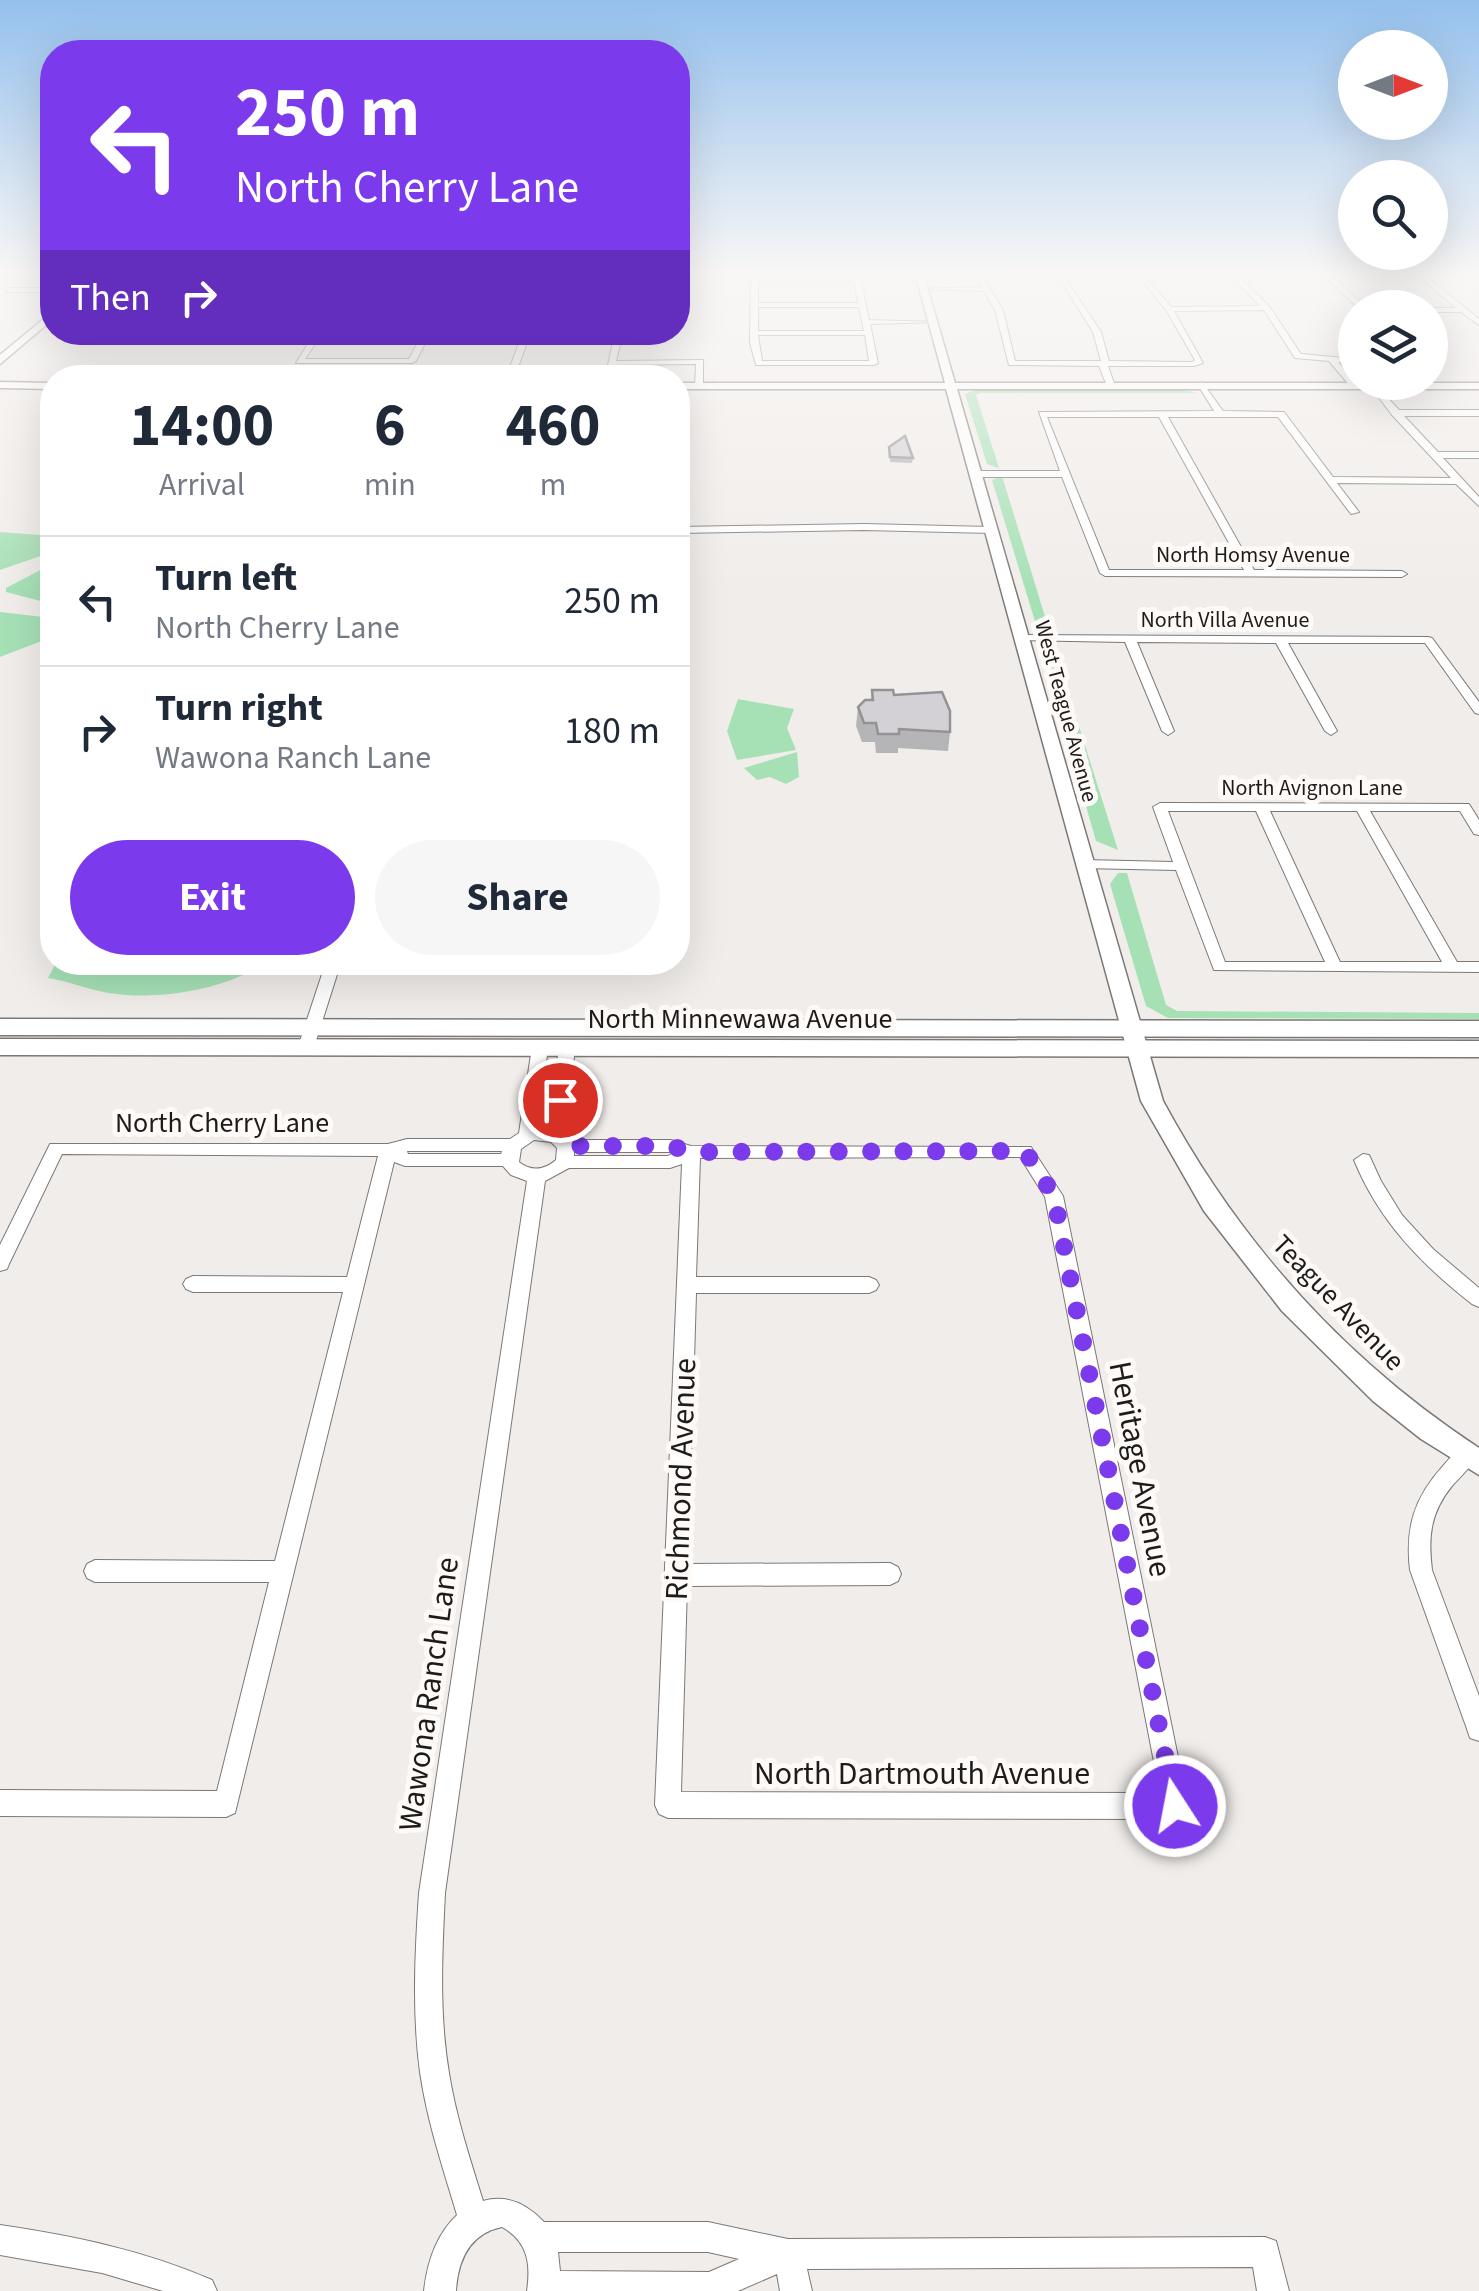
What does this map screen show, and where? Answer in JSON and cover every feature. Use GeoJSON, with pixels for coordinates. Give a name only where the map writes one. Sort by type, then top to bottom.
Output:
{"type":"FeatureCollection","features":[{"type":"Feature","properties":{"kind":"main road","name":"North Minnewawa Avenue"},"geometry":{"type":"LineString","coordinates":[[0,1027],[309,1038],[428,1047],[540,1048],[1479,1029]]}},
{"type":"Feature","properties":{"kind":"main road","name":"North Minnewawa Avenue"},"geometry":{"type":"LineString","coordinates":[[0,1047],[671,1028],[1479,1049]]}},
{"type":"Feature","properties":{"kind":"main road"},"geometry":{"type":"LineString","coordinates":[[428,1047],[501,1038],[654,1038],[671,1028]]}},
{"type":"Feature","properties":{"kind":"street"},"geometry":{"type":"LineString","coordinates":[[698,386],[699,380]]}},
{"type":"Feature","properties":{"kind":"street","name":"West Teague Avenue"},"geometry":{"type":"LineString","coordinates":[[949,380],[1132,1039]]}},
{"type":"Feature","properties":{"kind":"street"},"geometry":{"type":"LineString","coordinates":[[1113,380],[1118,386]]}},
{"type":"Feature","properties":{"kind":"street"},"geometry":{"type":"LineString","coordinates":[[0,386],[40,386]]}},
{"type":"Feature","properties":{"kind":"street"},"geometry":{"type":"LineString","coordinates":[[690,386],[1338,386]]}},
{"type":"Feature","properties":{"kind":"street"},"geometry":{"type":"LineString","coordinates":[[1202,386],[1220,414]]}},
{"type":"Feature","properties":{"kind":"street"},"geometry":{"type":"LineString","coordinates":[[1448,386],[1479,386]]}},
{"type":"Feature","properties":{"kind":"street"},"geometry":{"type":"LineString","coordinates":[[1384,400],[1478,503]]}},
{"type":"Feature","properties":{"kind":"street"},"geometry":{"type":"LineString","coordinates":[[1395,412],[1479,413]]}},
{"type":"Feature","properties":{"kind":"street"},"geometry":{"type":"LineString","coordinates":[[975,472],[1064,472],[1042,414],[1281,414],[1354,512]]}},
{"type":"Feature","properties":{"kind":"street"},"geometry":{"type":"LineString","coordinates":[[1162,414],[1251,574]]}},
{"type":"Feature","properties":{"kind":"street"},"geometry":{"type":"LineString","coordinates":[[1433,455],[1479,455]]}},
{"type":"Feature","properties":{"kind":"street","name":"North Homsy Avenue"},"geometry":{"type":"LineString","coordinates":[[1064,472],[1105,573],[1402,574]]}},
{"type":"Feature","properties":{"kind":"street"},"geometry":{"type":"LineString","coordinates":[[1330,480],[1456,481]]}},
{"type":"Feature","properties":{"kind":"street"},"geometry":{"type":"LineString","coordinates":[[690,530],[991,530]]}},
{"type":"Feature","properties":{"kind":"street","name":"North Villa Avenue"},"geometry":{"type":"LineString","coordinates":[[1021,638],[1428,640],[1457,680]]}},
{"type":"Feature","properties":{"kind":"street"},"geometry":{"type":"LineString","coordinates":[[1130,639],[1168,731]]}},
{"type":"Feature","properties":{"kind":"street"},"geometry":{"type":"LineString","coordinates":[[1280,640],[1331,730]]}},
{"type":"Feature","properties":{"kind":"street"},"geometry":{"type":"LineString","coordinates":[[1457,680],[1479,680]]}},
{"type":"Feature","properties":{"kind":"street"},"geometry":{"type":"LineString","coordinates":[[1457,680],[1479,710]]}},
{"type":"Feature","properties":{"kind":"street","name":"North Avignon Lane"},"geometry":{"type":"LineString","coordinates":[[1180,862],[1160,807],[1464,807],[1479,831]]}},
{"type":"Feature","properties":{"kind":"street"},"geometry":{"type":"LineString","coordinates":[[1261,807],[1335,967]]}},
{"type":"Feature","properties":{"kind":"street"},"geometry":{"type":"LineString","coordinates":[[1362,807],[1452,967]]}},
{"type":"Feature","properties":{"kind":"street"},"geometry":{"type":"LineString","coordinates":[[1082,859],[1180,862],[1219,967],[1479,967]]}},
{"type":"Feature","properties":{"kind":"street"},"geometry":{"type":"LineString","coordinates":[[309,1038],[330,975]]}},
{"type":"Feature","properties":{"kind":"street","name":"Teague Avenue"},"geometry":{"type":"LineString","coordinates":[[1132,1039],[1162,1122],[1221,1216],[1258,1265],[1336,1348],[1428,1428],[1473,1459]]}},
{"type":"Feature","properties":{"kind":"street"},"geometry":{"type":"LineString","coordinates":[[540,1048],[516,1147],[516,1170],[538,1176],[554,1172],[562,1148],[567,1048]]}},
{"type":"Feature","properties":{"kind":"street","name":"North Cherry Lane"},"geometry":{"type":"LineString","coordinates":[[0,1264],[56,1148],[388,1150],[406,1160],[516,1147],[562,1148]]}},
{"type":"Feature","properties":{"kind":"street"},"geometry":{"type":"LineString","coordinates":[[562,1148],[670,1162],[691,1152]]}},
{"type":"Feature","properties":{"kind":"street"},"geometry":{"type":"LineString","coordinates":[[0,1803],[226,1804],[388,1150]]}},
{"type":"Feature","properties":{"kind":"street","name":"Heritage Avenue"},"geometry":{"type":"LineString","coordinates":[[691,1152],[1025,1151],[1054,1196],[1175,1806]]}},
{"type":"Feature","properties":{"kind":"street","name":"Richmond Avenue"},"geometry":{"type":"LineString","coordinates":[[668,1805],[691,1152]]}},
{"type":"Feature","properties":{"kind":"street"},"geometry":{"type":"LineString","coordinates":[[1363,1160],[1386,1211],[1479,1299]]}},
{"type":"Feature","properties":{"kind":"street","name":"Wawona Ranch Lane"},"geometry":{"type":"LineString","coordinates":[[474,2220],[432,2058],[428,1973],[432,1892],[538,1176]]}},
{"type":"Feature","properties":{"kind":"street"},"geometry":{"type":"LineString","coordinates":[[193,1284],[354,1285]]}},
{"type":"Feature","properties":{"kind":"street"},"geometry":{"type":"LineString","coordinates":[[686,1285],[869,1286]]}},
{"type":"Feature","properties":{"kind":"street"},"geometry":{"type":"LineString","coordinates":[[1473,1459],[1424,1504],[1416,1546],[1420,1570],[1479,1729]]}},
{"type":"Feature","properties":{"kind":"street"},"geometry":{"type":"LineString","coordinates":[[96,1571],[283,1572]]}},
{"type":"Feature","properties":{"kind":"street"},"geometry":{"type":"LineString","coordinates":[[676,1575],[890,1574]]}},
{"type":"Feature","properties":{"kind":"street","name":"North Dartmouth Avenue"},"geometry":{"type":"LineString","coordinates":[[668,1805],[1175,1806]]}},
{"type":"Feature","properties":{"kind":"street"},"geometry":{"type":"LineString","coordinates":[[436,2290],[449,2248],[474,2220],[502,2212],[528,2224],[538,2237],[544,2252],[544,2289],[709,2288],[788,2254]]}},
{"type":"Feature","properties":{"kind":"street"},"geometry":{"type":"LineString","coordinates":[[538,2237],[708,2237],[788,2254],[1265,2252],[1273,2291]]}},
{"type":"Feature","properties":{"kind":"street"},"geometry":{"type":"LineString","coordinates":[[0,2240],[115,2258],[201,2291]]}},
{"type":"Feature","properties":{"kind":"street"},"geometry":{"type":"LineString","coordinates":[[788,2254],[796,2291]]}},
{"type":"Feature","properties":{"kind":"green space"},"geometry":{"type":"Polygon","coordinates":[[[975,390],[1196,393],[980,393],[976,395],[999,468],[987,464],[965,394],[975,390]]]}},
{"type":"Feature","properties":{"kind":"green space"},"geometry":{"type":"Polygon","coordinates":[[[1002,476],[1050,633],[1037,628],[992,480],[1002,476]]]}},
{"type":"Feature","properties":{"kind":"green space"},"geometry":{"type":"Polygon","coordinates":[[[0,532],[40,535],[40,556],[0,570],[0,532]]]}},
{"type":"Feature","properties":{"kind":"green space"},"geometry":{"type":"Polygon","coordinates":[[[40,570],[40,601],[6,592],[6,588],[40,570]]]}},
{"type":"Feature","properties":{"kind":"green space"},"geometry":{"type":"Polygon","coordinates":[[[0,612],[40,617],[40,642],[0,657],[0,612]]]}},
{"type":"Feature","properties":{"kind":"green space"},"geometry":{"type":"Polygon","coordinates":[[[1053,644],[1118,850],[1096,841],[1041,649],[1053,644]]]}},
{"type":"Feature","properties":{"kind":"green space"},"geometry":{"type":"Polygon","coordinates":[[[738,699],[794,709],[787,728],[796,750],[737,760],[727,731],[738,699]]]}},
{"type":"Feature","properties":{"kind":"green space"},"geometry":{"type":"Polygon","coordinates":[[[797,752],[799,777],[786,784],[770,777],[757,780],[744,768],[797,752]]]}},
{"type":"Feature","properties":{"kind":"green space"},"geometry":{"type":"Polygon","coordinates":[[[1118,873],[1127,873],[1166,1005],[1177,1011],[1479,1013],[1479,1019],[1168,1018],[1146,1006],[1110,884],[1118,873]]]}},
{"type":"Feature","properties":{"kind":"green space"},"geometry":{"type":"Polygon","coordinates":[[[242,975],[191,991],[149,995],[109,993],[48,978],[242,975]]]}},
{"type":"Feature","properties":{"kind":"building"},"geometry":{"type":"Polygon","coordinates":[[[905,436],[913,458],[890,457],[889,447],[905,436]]]}},
{"type":"Feature","properties":{"kind":"building"},"geometry":{"type":"Polygon","coordinates":[[[872,690],[893,690],[894,695],[942,692],[950,711],[950,732],[899,729],[899,734],[878,734],[876,723],[864,723],[858,707],[865,700],[873,700],[872,690]]]}},
{"type":"Feature","properties":{"kind":"route"},"geometry":{"type":"LineString","coordinates":[[560,1100],[556,1136],[566,1146],[671,1146],[691,1152],[1025,1151],[1054,1196],[1175,1806]]}}]}
